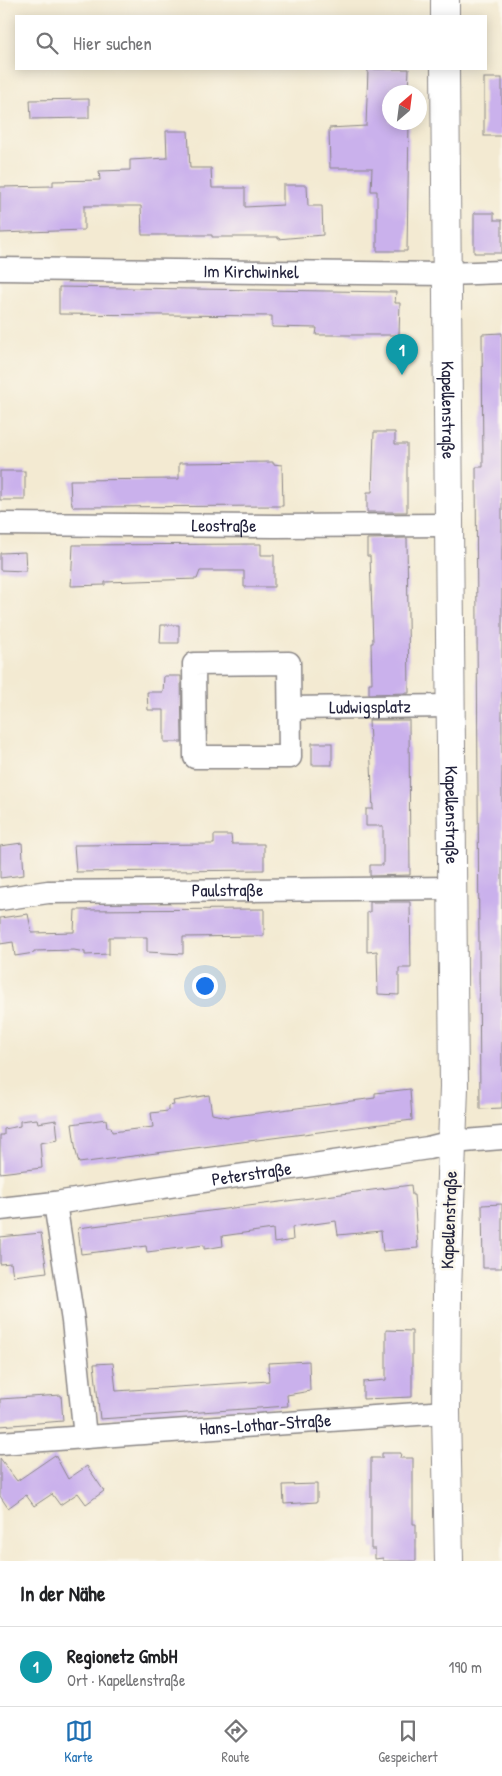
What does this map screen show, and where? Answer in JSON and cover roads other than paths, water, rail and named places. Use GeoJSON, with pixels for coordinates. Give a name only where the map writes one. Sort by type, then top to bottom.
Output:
{"type":"FeatureCollection","features":[{"type":"Feature","properties":{"kind":"street"},"geometry":{"type":"LineString","coordinates":[[445,0],[445,15]]}},
{"type":"Feature","properties":{"kind":"street","name":"Kapellenstraße"},"geometry":{"type":"LineString","coordinates":[[445,70],[448,525],[454,888],[454,1088],[447,1292],[446,1412],[449,1561]]}},
{"type":"Feature","properties":{"kind":"street","name":"Im Kirchwinkel"},"geometry":{"type":"LineString","coordinates":[[0,269],[447,274],[502,272]]}},
{"type":"Feature","properties":{"kind":"street","name":"Leostraße"},"geometry":{"type":"LineString","coordinates":[[0,524],[448,525]]}},
{"type":"Feature","properties":{"kind":"street"},"geometry":{"type":"LineString","coordinates":[[289,663],[290,708],[290,757],[195,757],[194,664],[289,663]]}},
{"type":"Feature","properties":{"kind":"street","name":"Ludwigsplatz"},"geometry":{"type":"LineString","coordinates":[[290,708],[450,706]]}},
{"type":"Feature","properties":{"kind":"street","name":"Paulstraße"},"geometry":{"type":"LineString","coordinates":[[0,899],[48,892],[454,888]]}},
{"type":"Feature","properties":{"kind":"street","name":"Peterstraße"},"geometry":{"type":"LineString","coordinates":[[0,1209],[55,1203],[428,1148],[452,1142],[502,1138]]}},
{"type":"Feature","properties":{"kind":"street"},"geometry":{"type":"LineString","coordinates":[[55,1203],[73,1321],[85,1437]]}},
{"type":"Feature","properties":{"kind":"street","name":"Hans-Lothar-Straße"},"geometry":{"type":"LineString","coordinates":[[0,1443],[446,1412]]}},
{"type":"Feature","properties":{"kind":"place","name":"Regionetz GmbH"},"geometry":{"type":"Point","coordinates":[402,375]}}]}
